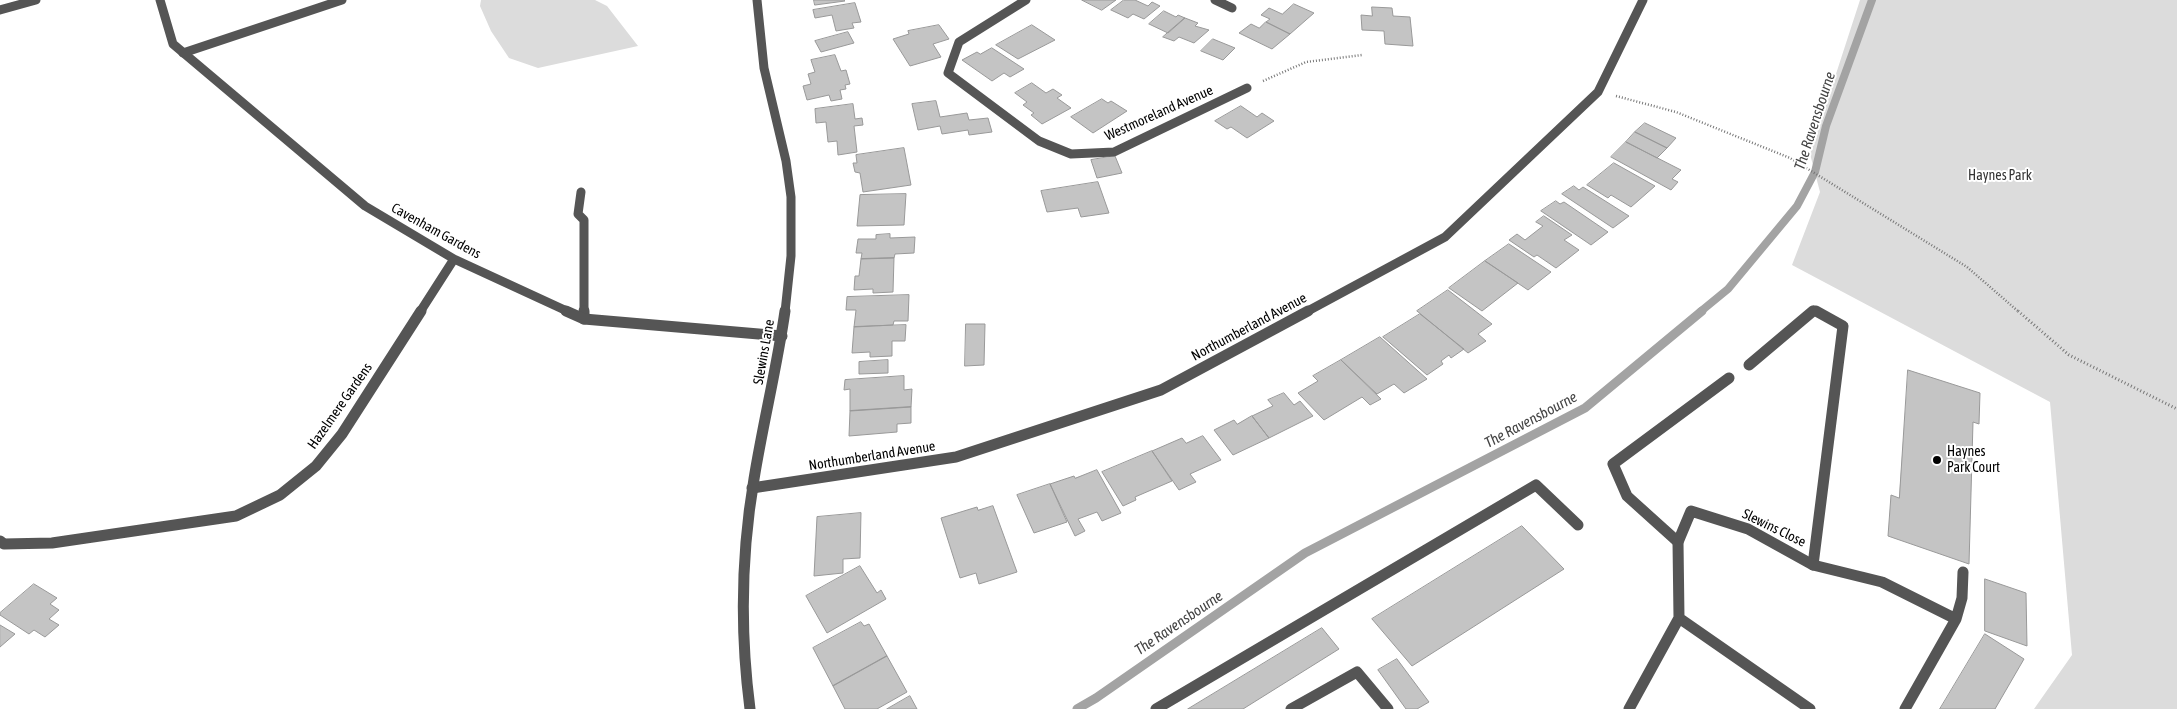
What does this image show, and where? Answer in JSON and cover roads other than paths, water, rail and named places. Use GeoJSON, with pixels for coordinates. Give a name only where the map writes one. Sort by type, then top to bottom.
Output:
{"type":"FeatureCollection","features":[{"type":"Feature","properties":{"kind":"street"},"geometry":{"type":"LineString","coordinates":[[0,10],[36,0]]}},
{"type":"Feature","properties":{"kind":"street","name":"Cavenham Gardens"},"geometry":{"type":"LineString","coordinates":[[160,0],[173,44],[183,53],[364,206],[454,259],[584,320],[782,336]]}},
{"type":"Feature","properties":{"kind":"street"},"geometry":{"type":"LineString","coordinates":[[183,53],[342,0]]}},
{"type":"Feature","properties":{"kind":"street","name":"Slewins Lane"},"geometry":{"type":"LineString","coordinates":[[750,709],[743,659],[741,617],[745,533],[759,445],[782,336],[790,268],[791,205],[788,173],[764,68],[757,0]]}},
{"type":"Feature","properties":{"kind":"street","name":"Westmoreland Avenue"},"geometry":{"type":"LineString","coordinates":[[1026,0],[959,42],[948,72],[1039,141],[1071,154],[1114,152],[1247,88]]}},
{"type":"Feature","properties":{"kind":"street"},"geometry":{"type":"LineString","coordinates":[[1215,0],[1232,8]]}},
{"type":"Feature","properties":{"kind":"street","name":"Northumberland Avenue"},"geometry":{"type":"LineString","coordinates":[[752,488],[956,457],[1161,390],[1444,237],[1598,92],[1643,0]]}},
{"type":"Feature","properties":{"kind":"street"},"geometry":{"type":"LineString","coordinates":[[581,192],[578,214],[584,220],[584,320]]}},
{"type":"Feature","properties":{"kind":"street","name":"Hazelmere Gardens"},"geometry":{"type":"LineString","coordinates":[[1,544],[52,543],[236,516],[280,494],[316,466],[342,434],[454,259]]}},
{"type":"Feature","properties":{"kind":"street"},"geometry":{"type":"LineString","coordinates":[[1749,365],[1814,310],[1842,326],[1813,565]]}},
{"type":"Feature","properties":{"kind":"street"},"geometry":{"type":"LineString","coordinates":[[1678,542],[1627,496],[1614,464],[1729,378]]}},
{"type":"Feature","properties":{"kind":"street"},"geometry":{"type":"LineString","coordinates":[[1156,709],[1536,485],[1578,524]]}},
{"type":"Feature","properties":{"kind":"street","name":"Slewins Close"},"geometry":{"type":"LineString","coordinates":[[1629,709],[1679,618],[1678,542],[1691,511],[1748,529],[1813,565],[1882,582],[1956,619]]}},
{"type":"Feature","properties":{"kind":"street"},"geometry":{"type":"LineString","coordinates":[[1905,709],[1956,619],[1962,598],[1963,572]]}},
{"type":"Feature","properties":{"kind":"street"},"geometry":{"type":"LineString","coordinates":[[1679,618],[1810,709]]}},
{"type":"Feature","properties":{"kind":"street"},"geometry":{"type":"LineString","coordinates":[[1291,709],[1357,672],[1388,709]]}},
{"type":"Feature","properties":{"kind":"waterway","name":"The Ravensbourne"},"geometry":{"type":"LineString","coordinates":[[1700,312],[1728,289],[1797,206],[1815,172],[1826,126],[1872,0]]}},
{"type":"Feature","properties":{"kind":"waterway","name":"The Ravensbourne"},"geometry":{"type":"LineString","coordinates":[[1077,709],[1096,698],[1305,553],[1585,408],[1702,311]]}},
{"type":"Feature","properties":{"kind":"place","name":"Haynes Park Court"},"geometry":{"type":"Point","coordinates":[1937,460]}},
{"type":"Feature","properties":{"kind":"park label","name":"Haynes Park"},"geometry":{"type":"Point","coordinates":[2000,176]}}]}
